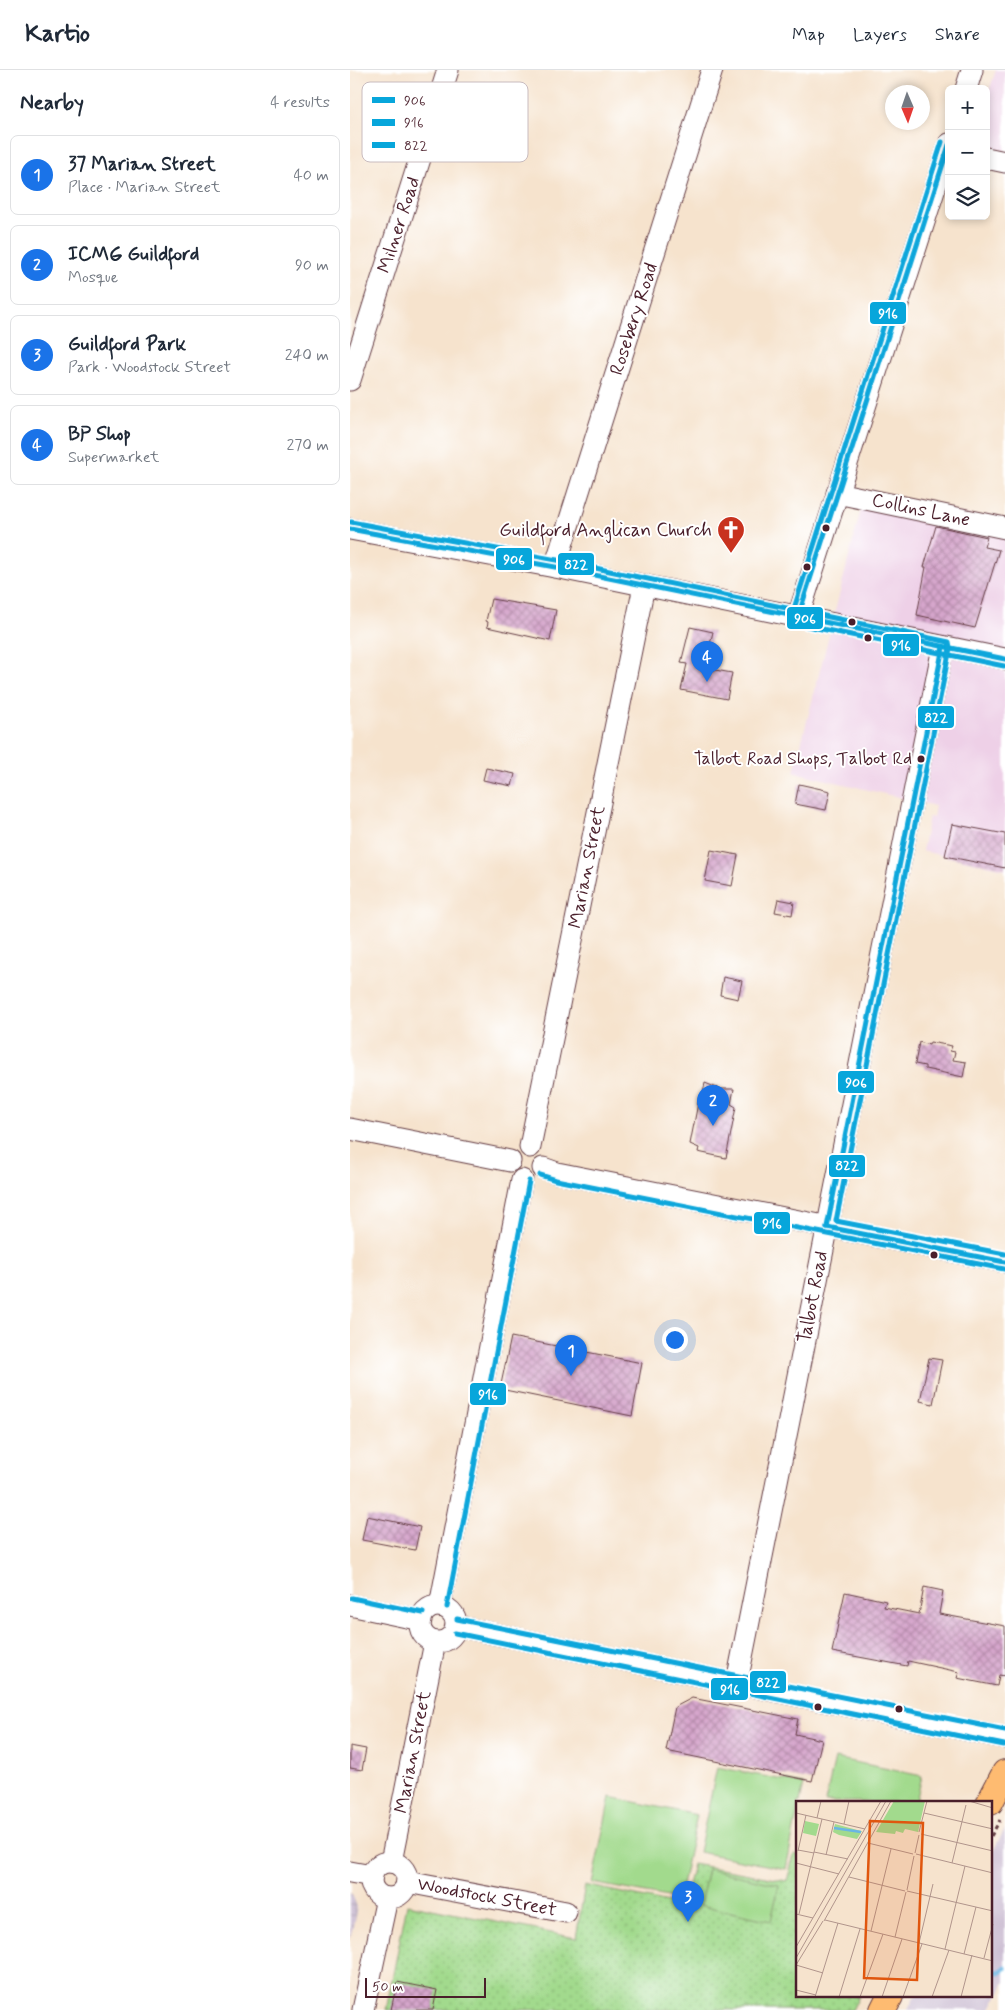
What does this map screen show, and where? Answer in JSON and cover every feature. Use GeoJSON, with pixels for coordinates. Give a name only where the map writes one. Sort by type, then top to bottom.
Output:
{"type":"FeatureCollection","features":[{"type":"Feature","properties":{"kind":"main road"},"geometry":{"type":"LineString","coordinates":[[995,1811],[1005,1772]]}},
{"type":"Feature","properties":{"kind":"main road"},"geometry":{"type":"LineString","coordinates":[[883,2010],[889,1998]]}},
{"type":"Feature","properties":{"kind":"street","name":"Milner Road"},"geometry":{"type":"LineString","coordinates":[[444,82],[448,70]]}},
{"type":"Feature","properties":{"kind":"street","name":"Rosebery Road"},"geometry":{"type":"LineString","coordinates":[[556,567],[712,70]]}},
{"type":"Feature","properties":{"kind":"street"},"geometry":{"type":"LineString","coordinates":[[967,85],[972,70]]}},
{"type":"Feature","properties":{"kind":"street"},"geometry":{"type":"LineString","coordinates":[[798,617],[945,157]]}},
{"type":"Feature","properties":{"kind":"street"},"geometry":{"type":"LineString","coordinates":[[990,159],[1005,162]]}},
{"type":"Feature","properties":{"kind":"street","name":"Milner Road"},"geometry":{"type":"LineString","coordinates":[[350,380],[419,162]]}},
{"type":"Feature","properties":{"kind":"street","name":"Collins Lane"},"geometry":{"type":"LineString","coordinates":[[837,493],[1005,528]]}},
{"type":"Feature","properties":{"kind":"street"},"geometry":{"type":"LineString","coordinates":[[350,529],[556,567],[1005,659]]}},
{"type":"Feature","properties":{"kind":"street","name":"Marian Street"},"geometry":{"type":"LineString","coordinates":[[530,1147],[644,586]]}},
{"type":"Feature","properties":{"kind":"street","name":"Talbot Road"},"geometry":{"type":"LineString","coordinates":[[737,1682],[943,647]]}},
{"type":"Feature","properties":{"kind":"street"},"geometry":{"type":"LineString","coordinates":[[350,1129],[510,1162]]}},
{"type":"Feature","properties":{"kind":"street"},"geometry":{"type":"LineString","coordinates":[[530,1147],[535,1149],[542,1157],[543,1168],[541,1173],[533,1180],[522,1180],[511,1171],[510,1162],[511,1156],[519,1149],[530,1147]]}},
{"type":"Feature","properties":{"kind":"street"},"geometry":{"type":"LineString","coordinates":[[543,1168],[557,1173],[1005,1262]]}},
{"type":"Feature","properties":{"kind":"street"},"geometry":{"type":"LineString","coordinates":[[440,1606],[522,1180]]}},
{"type":"Feature","properties":{"kind":"street"},"geometry":{"type":"LineString","coordinates":[[350,1606],[421,1620]]}},
{"type":"Feature","properties":{"kind":"street"},"geometry":{"type":"LineString","coordinates":[[440,1606],[450,1611],[456,1626],[451,1637],[435,1642],[423,1634],[421,1620],[426,1611],[440,1606]]}},
{"type":"Feature","properties":{"kind":"street"},"geometry":{"type":"LineString","coordinates":[[456,1626],[1005,1738]]}},
{"type":"Feature","properties":{"kind":"street","name":"Marian Street"},"geometry":{"type":"LineString","coordinates":[[391,1862],[435,1642]]}},
{"type":"Feature","properties":{"kind":"street"},"geometry":{"type":"LineString","coordinates":[[391,1862],[402,1867],[408,1882],[402,1893],[392,1898],[387,1898],[375,1890],[372,1876],[381,1864],[391,1862]]}},
{"type":"Feature","properties":{"kind":"street"},"geometry":{"type":"LineString","coordinates":[[350,1872],[372,1876]]}},
{"type":"Feature","properties":{"kind":"street","name":"Woodstock Street"},"geometry":{"type":"LineString","coordinates":[[408,1882],[566,1912]]}},
{"type":"Feature","properties":{"kind":"street"},"geometry":{"type":"LineString","coordinates":[[363,2010],[387,1898]]}},
{"type":"Feature","properties":{"kind":"path"},"geometry":{"type":"LineString","coordinates":[[992,1830],[995,1811]]}},
{"type":"Feature","properties":{"kind":"shaded area"},"geometry":{"type":"Polygon","coordinates":[[[996,70],[1005,70],[1005,151],[990,149],[990,88],[996,70]]]}},
{"type":"Feature","properties":{"kind":"shaded area"},"geometry":{"type":"Polygon","coordinates":[[[865,494],[1005,523],[1005,869],[922,851],[929,817],[933,818],[935,806],[794,772],[865,494]]]}},
{"type":"Feature","properties":{"kind":"shaded area"},"geometry":{"type":"Polygon","coordinates":[[[1005,1829],[1005,1982],[990,2010],[908,2010],[914,1998],[992,1998],[992,1852],[1005,1829]]]}},
{"type":"Feature","properties":{"kind":"shaded area"},"geometry":{"type":"Polygon","coordinates":[[[350,1893],[357,1907],[350,1940],[350,1893]]]}},
{"type":"Feature","properties":{"kind":"green space"},"geometry":{"type":"Polygon","coordinates":[[[835,1758],[922,1776],[916,1801],[825,1801],[835,1758]]]}},
{"type":"Feature","properties":{"kind":"green space"},"geometry":{"type":"Polygon","coordinates":[[[717,1767],[804,1784],[800,1801],[796,1801],[796,1819],[786,1869],[699,1852],[717,1767]]]}},
{"type":"Feature","properties":{"kind":"green space"},"geometry":{"type":"Polygon","coordinates":[[[610,1797],[697,1815],[679,1899],[592,1883],[610,1797]]]}},
{"type":"Feature","properties":{"kind":"green space"},"geometry":{"type":"Polygon","coordinates":[[[794,1854],[796,1854],[796,1998],[858,1998],[852,2010],[386,2010],[407,1904],[576,1938],[585,1885],[683,1906],[693,1864],[787,1881],[794,1854]]]}},
{"type":"Feature","properties":{"kind":"green space"},"geometry":{"type":"Polygon","coordinates":[[[708,1869],[779,1885],[771,1921],[700,1905],[708,1869]]]}},
{"type":"Feature","properties":{"kind":"building"},"geometry":{"type":"Polygon","coordinates":[[[936,526],[987,537],[984,547],[999,550],[975,628],[917,615],[926,567],[924,567],[936,526]]]}},
{"type":"Feature","properties":{"kind":"building"},"geometry":{"type":"Polygon","coordinates":[[[491,599],[556,610],[550,641],[487,627],[488,622],[486,621],[491,599]]]}},
{"type":"Feature","properties":{"kind":"building"},"geometry":{"type":"Polygon","coordinates":[[[690,627],[713,632],[704,668],[732,673],[727,699],[681,690],[687,664],[681,663],[690,627]]]}},
{"type":"Feature","properties":{"kind":"building"},"geometry":{"type":"Polygon","coordinates":[[[486,768],[515,774],[512,786],[483,780],[486,768]]]}},
{"type":"Feature","properties":{"kind":"building"},"geometry":{"type":"Polygon","coordinates":[[[799,784],[830,791],[826,810],[795,804],[799,784]]]}},
{"type":"Feature","properties":{"kind":"building"},"geometry":{"type":"Polygon","coordinates":[[[952,824],[1005,834],[1005,868],[945,856],[952,824]]]}},
{"type":"Feature","properties":{"kind":"building"},"geometry":{"type":"Polygon","coordinates":[[[711,850],[738,855],[732,886],[705,881],[711,850]]]}},
{"type":"Feature","properties":{"kind":"building"},"geometry":{"type":"Polygon","coordinates":[[[778,899],[794,902],[792,915],[775,912],[778,899]]]}},
{"type":"Feature","properties":{"kind":"building"},"geometry":{"type":"Polygon","coordinates":[[[723,977],[742,981],[738,999],[720,995],[723,977]]]}},
{"type":"Feature","properties":{"kind":"building"},"geometry":{"type":"Polygon","coordinates":[[[919,1042],[929,1045],[930,1042],[952,1046],[950,1051],[955,1052],[953,1060],[966,1062],[963,1077],[925,1069],[925,1066],[915,1064],[919,1042]]]}},
{"type":"Feature","properties":{"kind":"building"},"geometry":{"type":"Polygon","coordinates":[[[705,1083],[720,1089],[734,1089],[731,1104],[736,1107],[726,1158],[698,1152],[699,1148],[690,1144],[699,1098],[702,1098],[705,1083]]]}},
{"type":"Feature","properties":{"kind":"building"},"geometry":{"type":"Polygon","coordinates":[[[511,1337],[642,1363],[632,1416],[500,1389],[511,1337]]]}},
{"type":"Feature","properties":{"kind":"building"},"geometry":{"type":"Polygon","coordinates":[[[929,1358],[942,1360],[933,1404],[920,1401],[929,1358]]]}},
{"type":"Feature","properties":{"kind":"building"},"geometry":{"type":"Polygon","coordinates":[[[367,1516],[420,1527],[415,1550],[362,1540],[367,1516]]]}},
{"type":"Feature","properties":{"kind":"building"},"geometry":{"type":"Polygon","coordinates":[[[924,1587],[943,1591],[939,1614],[1005,1626],[1005,1676],[999,1675],[997,1686],[957,1678],[959,1672],[908,1661],[907,1666],[832,1652],[845,1592],[886,1601],[884,1607],[919,1614],[924,1587]]]}},
{"type":"Feature","properties":{"kind":"building"},"geometry":{"type":"Polygon","coordinates":[[[692,1698],[798,1719],[795,1734],[822,1740],[812,1781],[666,1751],[675,1707],[692,1698]]]}},
{"type":"Feature","properties":{"kind":"building"},"geometry":{"type":"Polygon","coordinates":[[[350,1746],[366,1749],[362,1770],[350,1768],[350,1746]]]}},
{"type":"Feature","properties":{"kind":"building"},"geometry":{"type":"Polygon","coordinates":[[[397,1982],[437,1990],[433,2010],[391,2010],[397,1982]]]}},
{"type":"Feature","properties":{"kind":"waterway"},"geometry":{"type":"LineString","coordinates":[[992,1971],[1000,1972],[1005,1968]]}},
{"type":"Feature","properties":{"kind":"transit line","name":"916"},"geometry":{"type":"LineString","coordinates":[[942,142],[791,618],[797,624],[1004,666]]}},
{"type":"Feature","properties":{"kind":"transit line","name":"906"},"geometry":{"type":"LineString","coordinates":[[798,617],[945,158]]}},
{"type":"Feature","properties":{"kind":"transit line","name":"822"},"geometry":{"type":"LineString","coordinates":[[351,522],[557,560],[949,642],[950,648],[836,1221],[1005,1254]]}},
{"type":"Feature","properties":{"kind":"transit line","name":"906"},"geometry":{"type":"LineString","coordinates":[[350,529],[555,567],[1005,659]]}},
{"type":"Feature","properties":{"kind":"transit line","name":"906"},"geometry":{"type":"LineString","coordinates":[[827,1227],[943,647]]}},
{"type":"Feature","properties":{"kind":"transit line","name":"916"},"geometry":{"type":"LineString","coordinates":[[540,1175],[556,1180],[1004,1269]]}},
{"type":"Feature","properties":{"kind":"transit line","name":"916"},"geometry":{"type":"LineString","coordinates":[[447,1607],[529,1181]]}},
{"type":"Feature","properties":{"kind":"transit line","name":"906"},"geometry":{"type":"LineString","coordinates":[[827,1227],[1005,1262]]}},
{"type":"Feature","properties":{"kind":"transit line","name":"822"},"geometry":{"type":"LineString","coordinates":[[352,1598],[423,1613]]}},
{"type":"Feature","properties":{"kind":"transit line","name":"822"},"geometry":{"type":"LineString","coordinates":[[457,1619],[1005,1730]]}},
{"type":"Feature","properties":{"kind":"transit line","name":"916"},"geometry":{"type":"LineString","coordinates":[[455,1633],[1004,1745]]}},
{"type":"Feature","properties":{"kind":"place","name":"Guildford Anglican Church"},"geometry":{"type":"Point","coordinates":[731,554]}},
{"type":"Feature","properties":{"kind":"place","name":"BP Shop"},"geometry":{"type":"Point","coordinates":[707,682]}},
{"type":"Feature","properties":{"kind":"place","name":"Talbot Road Shops, Talbot Rd"},"geometry":{"type":"Point","coordinates":[921,759]}},
{"type":"Feature","properties":{"kind":"place","name":"ICMG Guildford"},"geometry":{"type":"Point","coordinates":[713,1126]}},
{"type":"Feature","properties":{"kind":"place","name":"37 Marian Street"},"geometry":{"type":"Point","coordinates":[571,1376]}},
{"type":"Feature","properties":{"kind":"place","name":"Guildford Park"},"geometry":{"type":"Point","coordinates":[688,1922]}}]}
